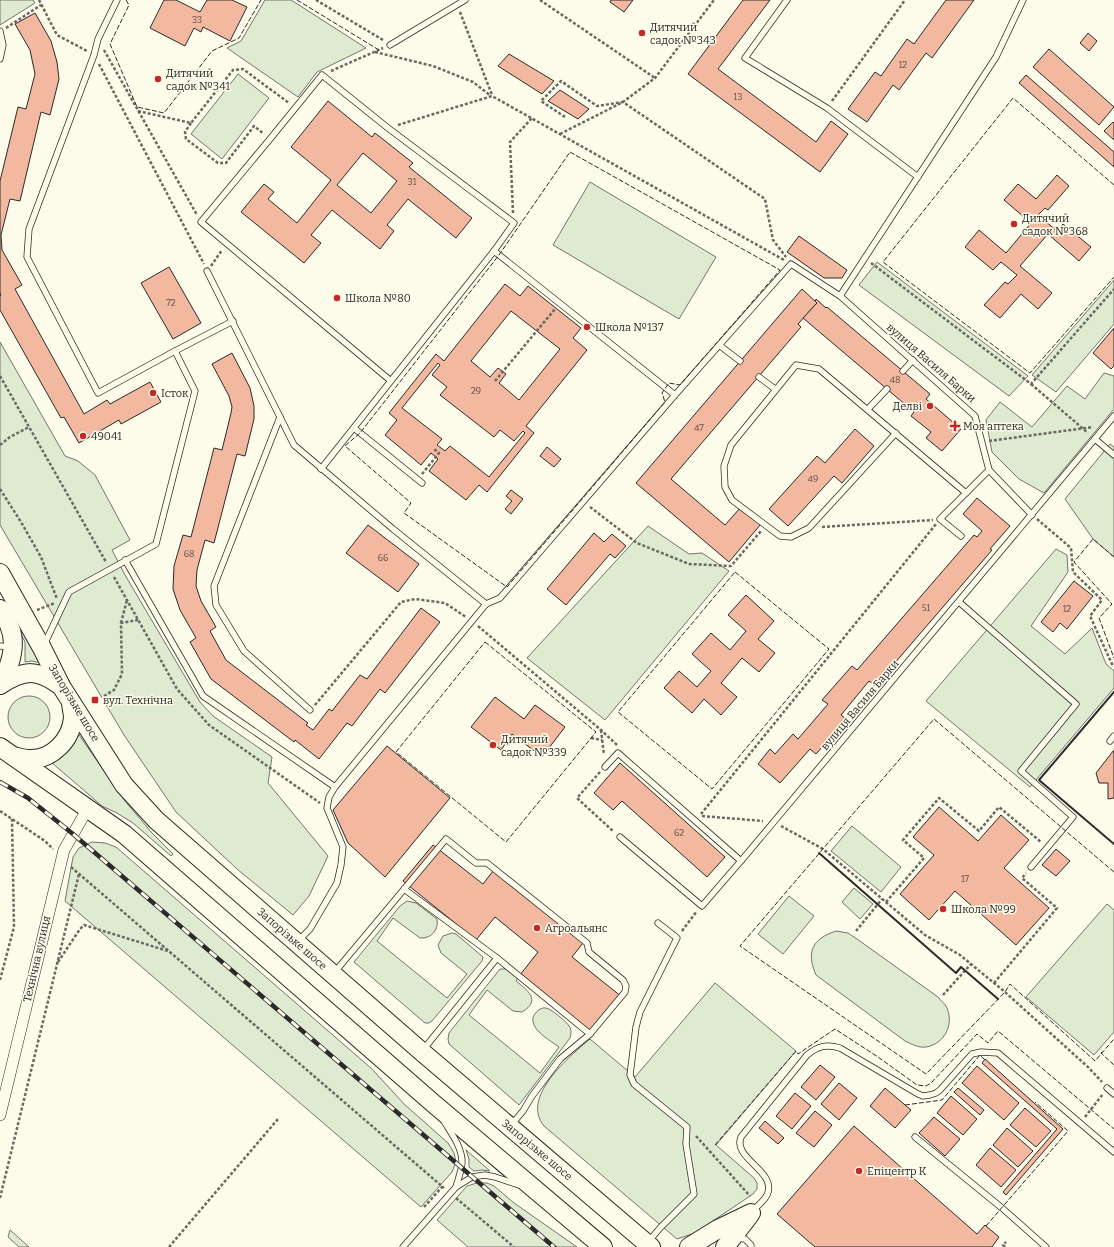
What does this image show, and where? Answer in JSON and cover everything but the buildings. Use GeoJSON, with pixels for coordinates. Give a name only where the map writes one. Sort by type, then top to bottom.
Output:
{"type":"FeatureCollection","features":[{"type":"Feature","properties":{"kind":"main road","name":"Запорізьке шосе"},"geometry":{"type":"LineString","coordinates":[[0,573],[66,693],[124,785],[156,820],[422,1052],[649,1245]]}},
{"type":"Feature","properties":{"kind":"main road"},"geometry":{"type":"LineString","coordinates":[[0,609],[10,626],[6,646],[9,667],[0,685]]}},
{"type":"Feature","properties":{"kind":"main road"},"geometry":{"type":"LineString","coordinates":[[0,685],[14,676],[31,673],[48,677],[66,693],[73,717],[69,734],[60,747],[45,756],[29,759],[6,751]]}},
{"type":"Feature","properties":{"kind":"main road"},"geometry":{"type":"LineString","coordinates":[[6,751],[124,834],[434,1104],[603,1247]]}},
{"type":"Feature","properties":{"kind":"main road"},"geometry":{"type":"LineString","coordinates":[[728,1244],[751,1204]]}},
{"type":"Feature","properties":{"kind":"main road"},"geometry":{"type":"LineString","coordinates":[[689,1247],[718,1229],[751,1204]]}},
{"type":"Feature","properties":{"kind":"street","name":"Технічна вулиця"},"geometry":{"type":"LineString","coordinates":[[0,1115],[61,859],[64,850],[88,808]]}},
{"type":"Feature","properties":{"kind":"lane"},"geometry":{"type":"LineString","coordinates":[[117,0],[98,39],[94,54],[29,228],[27,257],[98,393],[233,321]]}},
{"type":"Feature","properties":{"kind":"lane"},"geometry":{"type":"LineString","coordinates":[[390,45],[466,0]]}},
{"type":"Feature","properties":{"kind":"lane"},"geometry":{"type":"LineString","coordinates":[[787,0],[745,58],[827,108],[918,177]]}},
{"type":"Feature","properties":{"kind":"lane"},"geometry":{"type":"LineString","coordinates":[[840,296],[996,57],[1023,0]]}},
{"type":"Feature","properties":{"kind":"lane"},"geometry":{"type":"LineString","coordinates":[[0,32],[3,45],[0,59]]}},
{"type":"Feature","properties":{"kind":"lane"},"geometry":{"type":"LineString","coordinates":[[321,468],[354,428],[391,381],[494,250],[514,223],[388,128],[322,75],[200,222],[391,381]]}},
{"type":"Feature","properties":{"kind":"lane"},"geometry":{"type":"LineString","coordinates":[[494,250],[675,395]]}},
{"type":"Feature","properties":{"kind":"lane"},"geometry":{"type":"LineString","coordinates":[[296,943],[310,929],[336,883],[341,865],[343,847],[327,808],[329,797],[335,787],[472,620],[486,604],[500,598],[675,395],[791,264]]}},
{"type":"Feature","properties":{"kind":"lane","name":"вулиця Василя Барки"},"geometry":{"type":"LineString","coordinates":[[791,264],[840,296],[975,416],[990,470],[1032,515]]}},
{"type":"Feature","properties":{"kind":"lane"},"geometry":{"type":"LineString","coordinates":[[208,271],[294,445],[486,604]]}},
{"type":"Feature","properties":{"kind":"lane"},"geometry":{"type":"LineString","coordinates":[[719,345],[740,361]]}},
{"type":"Feature","properties":{"kind":"lane"},"geometry":{"type":"LineString","coordinates":[[42,648],[69,592],[156,544],[195,391],[175,351]]}},
{"type":"Feature","properties":{"kind":"lane"},"geometry":{"type":"LineString","coordinates":[[903,371],[912,360]]}},
{"type":"Feature","properties":{"kind":"lane"},"geometry":{"type":"LineString","coordinates":[[896,433],[809,528],[791,536],[780,536],[732,500],[725,487],[724,466],[731,445],[796,365],[819,369],[868,409],[896,433],[930,463],[966,493]]}},
{"type":"Feature","properties":{"kind":"lane"},"geometry":{"type":"LineString","coordinates":[[759,377],[775,390]]}},
{"type":"Feature","properties":{"kind":"lane"},"geometry":{"type":"LineString","coordinates":[[868,409],[887,389]]}},
{"type":"Feature","properties":{"kind":"lane","name":"вулиця Василя Барки"},"geometry":{"type":"LineString","coordinates":[[702,906],[1114,416]]}},
{"type":"Feature","properties":{"kind":"lane"},"geometry":{"type":"LineString","coordinates":[[280,417],[214,586],[216,605],[244,651],[310,710]]}},
{"type":"Feature","properties":{"kind":"lane"},"geometry":{"type":"LineString","coordinates":[[354,428],[420,482]]}},
{"type":"Feature","properties":{"kind":"lane"},"geometry":{"type":"LineString","coordinates":[[1095,439],[1114,455]]}},
{"type":"Feature","properties":{"kind":"lane"},"geometry":{"type":"LineString","coordinates":[[960,536],[940,519],[990,470]]}},
{"type":"Feature","properties":{"kind":"lane"},"geometry":{"type":"LineString","coordinates":[[125,560],[203,696],[335,787]]}},
{"type":"Feature","properties":{"kind":"lane"},"geometry":{"type":"LineString","coordinates":[[959,602],[1076,704],[1021,771],[1073,817],[1031,867]]}},
{"type":"Feature","properties":{"kind":"lane"},"geometry":{"type":"LineString","coordinates":[[1110,741],[1114,736]]}},
{"type":"Feature","properties":{"kind":"lane"},"geometry":{"type":"LineString","coordinates":[[605,767],[618,753],[741,861]]}},
{"type":"Feature","properties":{"kind":"lane"},"geometry":{"type":"LineString","coordinates":[[620,837],[702,906]]}},
{"type":"Feature","properties":{"kind":"lane"},"geometry":{"type":"LineString","coordinates":[[332,974],[446,839],[476,863],[487,862],[587,943],[589,952],[623,980],[626,986],[625,992],[590,1034],[560,1059],[510,1127]]}},
{"type":"Feature","properties":{"kind":"lane"},"geometry":{"type":"LineString","coordinates":[[404,889],[497,958],[590,1034]]}},
{"type":"Feature","properties":{"kind":"lane"},"geometry":{"type":"LineString","coordinates":[[649,1245],[660,1228],[694,1194],[686,1144],[687,1127],[634,1084],[630,1075],[636,1027],[640,1012],[677,938],[658,923]]}},
{"type":"Feature","properties":{"kind":"lane"},"geometry":{"type":"LineString","coordinates":[[422,1052],[497,958]]}},
{"type":"Feature","properties":{"kind":"lane"},"geometry":{"type":"LineString","coordinates":[[751,1204],[766,1197],[769,1191],[768,1183],[763,1174],[743,1152],[739,1141],[807,1055],[822,1045],[840,1048],[894,1081],[924,1096],[936,1093],[940,1090],[972,1054],[981,1052],[998,1053],[1114,1152]]}},
{"type":"Feature","properties":{"kind":"lane"},"geometry":{"type":"LineString","coordinates":[[1108,1088],[1114,1094]]}},
{"type":"Feature","properties":{"kind":"lane"},"geometry":{"type":"LineString","coordinates":[[434,1104],[461,1152],[462,1168],[456,1187]]}},
{"type":"Feature","properties":{"kind":"lane"},"geometry":{"type":"LineString","coordinates":[[915,1137],[1002,1208],[1046,1247]]}},
{"type":"Feature","properties":{"kind":"lane"},"geometry":{"type":"LineString","coordinates":[[403,1247],[450,1193],[456,1187],[472,1177],[485,1175],[540,1193]]}},
{"type":"Feature","properties":{"kind":"lane"},"geometry":{"type":"LineString","coordinates":[[728,1244],[738,1238],[745,1239],[751,1247]]}},
{"type":"Feature","properties":{"kind":"path"},"geometry":{"type":"LineString","coordinates":[[39,0],[57,35],[94,54],[208,271],[227,243]]}},
{"type":"Feature","properties":{"kind":"path"},"geometry":{"type":"LineString","coordinates":[[316,0],[390,45]]}},
{"type":"Feature","properties":{"kind":"path"},"geometry":{"type":"LineString","coordinates":[[540,0],[655,78]]}},
{"type":"Feature","properties":{"kind":"path"},"geometry":{"type":"LineString","coordinates":[[560,134],[623,102],[655,78],[714,0]]}},
{"type":"Feature","properties":{"kind":"path"},"geometry":{"type":"LineString","coordinates":[[827,108],[905,0]]}},
{"type":"Feature","properties":{"kind":"path"},"geometry":{"type":"LineString","coordinates":[[0,32],[41,5]]}},
{"type":"Feature","properties":{"kind":"path"},"geometry":{"type":"LineString","coordinates":[[457,5],[492,96]]}},
{"type":"Feature","properties":{"kind":"path"},"geometry":{"type":"LineString","coordinates":[[98,39],[200,222]]}},
{"type":"Feature","properties":{"kind":"path"},"geometry":{"type":"LineString","coordinates":[[322,75],[390,45]]}},
{"type":"Feature","properties":{"kind":"path"},"geometry":{"type":"LineString","coordinates":[[375,52],[433,66],[473,82],[492,96],[791,264]]}},
{"type":"Feature","properties":{"kind":"path"},"geometry":{"type":"LineString","coordinates":[[270,139],[254,126],[226,163],[218,163],[186,139],[185,132],[233,70],[243,69],[295,108]]}},
{"type":"Feature","properties":{"kind":"path"},"geometry":{"type":"LineString","coordinates":[[566,117],[541,101],[561,81],[597,106],[623,102],[765,199],[773,240],[791,264]]}},
{"type":"Feature","properties":{"kind":"path"},"geometry":{"type":"LineString","coordinates":[[388,128],[492,96]]}},
{"type":"Feature","properties":{"kind":"path"},"geometry":{"type":"LineString","coordinates":[[138,111],[191,123]]}},
{"type":"Feature","properties":{"kind":"path"},"geometry":{"type":"LineString","coordinates":[[514,223],[510,142],[532,118]]}},
{"type":"Feature","properties":{"kind":"path"},"geometry":{"type":"LineString","coordinates":[[869,261],[1031,384],[1095,439]]}},
{"type":"Feature","properties":{"kind":"path"},"geometry":{"type":"LineString","coordinates":[[1031,384],[1114,289]]}},
{"type":"Feature","properties":{"kind":"path"},"geometry":{"type":"LineString","coordinates":[[495,380],[560,304]]}},
{"type":"Feature","properties":{"kind":"path"},"geometry":{"type":"LineString","coordinates":[[982,442],[1106,425]]}},
{"type":"Feature","properties":{"kind":"path"},"geometry":{"type":"LineString","coordinates":[[0,445],[10,437],[29,427]]}},
{"type":"Feature","properties":{"kind":"path"},"geometry":{"type":"LineString","coordinates":[[420,482],[439,453],[434,449]]}},
{"type":"Feature","properties":{"kind":"path"},"geometry":{"type":"LineString","coordinates":[[0,489],[41,558],[58,601],[35,611]]}},
{"type":"Feature","properties":{"kind":"path"},"geometry":{"type":"LineString","coordinates":[[583,502],[637,542],[689,564],[731,566],[766,525]]}},
{"type":"Feature","properties":{"kind":"path"},"geometry":{"type":"LineString","coordinates":[[1032,515],[1071,548],[1073,572],[1102,600],[1090,616],[1114,666]]}},
{"type":"Feature","properties":{"kind":"path"},"geometry":{"type":"LineString","coordinates":[[809,528],[940,519]]}},
{"type":"Feature","properties":{"kind":"path"},"geometry":{"type":"LineString","coordinates":[[700,815],[940,519]]}},
{"type":"Feature","properties":{"kind":"path"},"geometry":{"type":"LineString","coordinates":[[104,696],[114,690],[122,674],[121,623],[127,599]]}},
{"type":"Feature","properties":{"kind":"path"},"geometry":{"type":"LineString","coordinates":[[310,710],[402,602],[415,599],[445,603],[472,620],[601,730],[622,750]]}},
{"type":"Feature","properties":{"kind":"path"},"geometry":{"type":"LineString","coordinates":[[121,623],[138,620]]}},
{"type":"Feature","properties":{"kind":"path"},"geometry":{"type":"LineString","coordinates":[[601,730],[605,767],[577,798],[620,837]]}},
{"type":"Feature","properties":{"kind":"path"},"geometry":{"type":"LineString","coordinates":[[591,738],[602,740]]}},
{"type":"Feature","properties":{"kind":"path"},"geometry":{"type":"LineString","coordinates":[[886,902],[924,858],[903,840],[939,798],[979,831],[999,807],[1047,848]]}},
{"type":"Feature","properties":{"kind":"path"},"geometry":{"type":"LineString","coordinates":[[0,811],[45,840],[61,859],[514,1247]]}},
{"type":"Feature","properties":{"kind":"path"},"geometry":{"type":"LineString","coordinates":[[700,815],[705,820]]}},
{"type":"Feature","properties":{"kind":"path"},"geometry":{"type":"LineString","coordinates":[[700,815],[774,822],[823,849],[925,935],[960,954],[1089,1068],[1108,1088],[1091,1109]]}},
{"type":"Feature","properties":{"kind":"path"},"geometry":{"type":"LineString","coordinates":[[0,980],[14,927],[12,819]]}},
{"type":"Feature","properties":{"kind":"path"},"geometry":{"type":"LineString","coordinates":[[994,983],[1057,908],[1022,878],[1031,867]]}},
{"type":"Feature","properties":{"kind":"path"},"geometry":{"type":"LineString","coordinates":[[0,1198],[79,874]]}},
{"type":"Feature","properties":{"kind":"path"},"geometry":{"type":"LineString","coordinates":[[856,931],[882,899]]}},
{"type":"Feature","properties":{"kind":"path"},"geometry":{"type":"LineString","coordinates":[[677,938],[702,906]]}},
{"type":"Feature","properties":{"kind":"path"},"geometry":{"type":"LineString","coordinates":[[57,964],[84,925],[170,952]]}},
{"type":"Feature","properties":{"kind":"path"},"geometry":{"type":"LineString","coordinates":[[943,995],[971,964]]}},
{"type":"Feature","properties":{"kind":"path"},"geometry":{"type":"LineString","coordinates":[[169,1247],[278,1119]]}},
{"type":"Feature","properties":{"kind":"path"},"geometry":{"type":"LineString","coordinates":[[687,1127],[751,1204]]}},
{"type":"Feature","properties":{"kind":"path"},"geometry":{"type":"LineString","coordinates":[[1005,1247],[1003,1245],[1006,1242]]}},
{"type":"Feature","properties":{"kind":"green space"},"geometry":{"type":"Polygon","coordinates":[[[0,0],[33,0],[35,3],[0,25],[0,0]]]}},
{"type":"Feature","properties":{"kind":"green space"},"geometry":{"type":"Polygon","coordinates":[[[265,0],[291,0],[366,48],[317,72],[298,97],[227,48],[241,41],[265,0]]]}},
{"type":"Feature","properties":{"kind":"green space"},"geometry":{"type":"Polygon","coordinates":[[[238,74],[269,98],[222,159],[191,134],[238,74]]]}},
{"type":"Feature","properties":{"kind":"green space"},"geometry":{"type":"Polygon","coordinates":[[[590,182],[716,257],[679,319],[553,245],[590,182]]]}},
{"type":"Feature","properties":{"kind":"green space"},"geometry":{"type":"Polygon","coordinates":[[[877,262],[1028,376],[1009,396],[859,285],[877,262]]]}},
{"type":"Feature","properties":{"kind":"green space"},"geometry":{"type":"Polygon","coordinates":[[[1114,280],[1114,324],[1056,392],[1032,375],[1114,280]]]}},
{"type":"Feature","properties":{"kind":"green space"},"geometry":{"type":"Polygon","coordinates":[[[0,342],[65,456],[78,461],[95,475],[130,540],[112,550],[125,575],[200,702],[213,716],[272,757],[268,783],[328,856],[309,896],[293,915],[237,869],[176,812],[124,735],[0,525],[0,342]]]}},
{"type":"Feature","properties":{"kind":"green space"},"geometry":{"type":"Polygon","coordinates":[[[1104,373],[1114,376],[1114,409],[1044,493],[1019,479],[992,452],[986,420],[1000,402],[1032,427],[1067,386],[1085,399],[1104,373]]]}},
{"type":"Feature","properties":{"kind":"green space"},"geometry":{"type":"Polygon","coordinates":[[[1110,444],[1114,447],[1114,557],[1093,539],[1065,499],[1110,444]]]}},
{"type":"Feature","properties":{"kind":"green space"},"geometry":{"type":"Polygon","coordinates":[[[648,526],[689,554],[702,553],[729,571],[605,720],[527,658],[648,526]]]}},
{"type":"Feature","properties":{"kind":"green space"},"geometry":{"type":"Polygon","coordinates":[[[1056,549],[1067,555],[1068,572],[1031,626],[1065,654],[1092,628],[1106,664],[1114,671],[1114,688],[1030,787],[926,701],[1056,549]]]}},
{"type":"Feature","properties":{"kind":"green space"},"geometry":{"type":"Polygon","coordinates":[[[20,624],[41,663],[32,661],[25,662],[25,642],[17,626],[20,624]]]}},
{"type":"Feature","properties":{"kind":"green space"},"geometry":{"type":"Polygon","coordinates":[[[25,696],[33,696],[41,699],[47,705],[50,717],[47,729],[41,735],[33,738],[25,738],[17,735],[11,729],[8,721],[8,713],[11,705],[17,699],[25,696]]]}},
{"type":"Feature","properties":{"kind":"green space"},"geometry":{"type":"Polygon","coordinates":[[[77,732],[125,801],[152,833],[173,854],[171,856],[133,823],[102,806],[51,762],[77,732]]]}},
{"type":"Feature","properties":{"kind":"green space"},"geometry":{"type":"Polygon","coordinates":[[[852,826],[901,867],[881,892],[831,851],[852,826]]]}},
{"type":"Feature","properties":{"kind":"green space"},"geometry":{"type":"Polygon","coordinates":[[[92,842],[105,843],[116,847],[372,1069],[404,1104],[448,1143],[454,1153],[456,1162],[452,1172],[421,1207],[65,901],[73,857],[79,848],[92,842]]]}},
{"type":"Feature","properties":{"kind":"green space"},"geometry":{"type":"Polygon","coordinates":[[[854,888],[873,904],[860,919],[842,902],[854,888]]]}},
{"type":"Feature","properties":{"kind":"green space"},"geometry":{"type":"Polygon","coordinates":[[[789,896],[814,916],[783,954],[758,934],[789,896]]]}},
{"type":"Feature","properties":{"kind":"green space"},"geometry":{"type":"Polygon","coordinates":[[[407,901],[416,903],[437,919],[437,927],[433,933],[428,937],[420,938],[393,918],[377,941],[447,998],[467,974],[441,953],[438,945],[443,936],[452,933],[456,934],[483,957],[482,961],[429,1023],[425,1023],[354,962],[400,906],[407,901]]]}},
{"type":"Feature","properties":{"kind":"green space"},"geometry":{"type":"Polygon","coordinates":[[[1107,904],[1114,910],[1114,1032],[1094,1055],[1026,997],[1107,904]]]}},
{"type":"Feature","properties":{"kind":"green space"},"geometry":{"type":"Polygon","coordinates":[[[836,931],[848,933],[938,997],[946,1006],[949,1013],[949,1026],[943,1037],[938,1042],[926,1047],[920,1047],[905,1041],[816,975],[812,960],[813,947],[821,938],[836,931]]]}},
{"type":"Feature","properties":{"kind":"green space"},"geometry":{"type":"Polygon","coordinates":[[[500,969],[506,969],[518,978],[516,981],[531,995],[532,999],[528,1008],[522,1012],[513,1011],[487,990],[469,1015],[540,1073],[559,1047],[542,1035],[535,1027],[533,1017],[535,1013],[542,1008],[546,1008],[555,1013],[569,1026],[571,1030],[570,1038],[519,1105],[449,1044],[448,1039],[449,1033],[500,969]]]}},
{"type":"Feature","properties":{"kind":"green space"},"geometry":{"type":"Polygon","coordinates":[[[715,983],[796,1051],[716,1145],[754,1178],[757,1183],[757,1189],[753,1194],[695,1233],[677,1239],[544,1126],[538,1115],[538,1103],[550,1078],[560,1066],[590,1039],[635,1077],[715,983]]]}},
{"type":"Feature","properties":{"kind":"green space"},"geometry":{"type":"Polygon","coordinates":[[[466,1150],[490,1171],[474,1171],[469,1167],[469,1159],[466,1150]]]}},
{"type":"Feature","properties":{"kind":"green space"},"geometry":{"type":"Polygon","coordinates":[[[477,1183],[487,1183],[494,1186],[514,1203],[577,1247],[468,1247],[437,1220],[467,1186],[477,1183]]]}},
{"type":"Feature","properties":{"kind":"green space"},"geometry":{"type":"Polygon","coordinates":[[[10,1230],[29,1247],[19,1247],[8,1237],[10,1230]]]}},
{"type":"Feature","properties":{"kind":"railway"},"geometry":{"type":"LineString","coordinates":[[0,782],[28,798],[73,834],[554,1247]]}},
{"type":"Feature","properties":{"kind":"fence"},"geometry":{"type":"LineString","coordinates":[[126,0],[129,5],[110,44],[137,107],[164,113],[212,51],[239,38],[261,0]]}},
{"type":"Feature","properties":{"kind":"fence"},"geometry":{"type":"LineString","coordinates":[[297,0],[379,50]]}},
{"type":"Feature","properties":{"kind":"fence"},"geometry":{"type":"LineString","coordinates":[[1114,185],[1013,98],[883,262],[1030,373],[1114,277]]}},
{"type":"Feature","properties":{"kind":"fence"},"geometry":{"type":"LineString","coordinates":[[570,152],[780,270],[680,385],[669,383],[662,393],[665,402],[507,587],[404,513],[411,503],[345,446],[360,433],[499,255],[570,152]]}},
{"type":"Feature","properties":{"kind":"fence"},"geometry":{"type":"LineString","coordinates":[[1114,557],[1093,539],[1074,562],[1112,604],[1099,618],[1114,658]]}},
{"type":"Feature","properties":{"kind":"fence"},"geometry":{"type":"LineString","coordinates":[[735,572],[829,649],[712,789],[618,712],[735,572]]}},
{"type":"Feature","properties":{"kind":"fence"},"geometry":{"type":"LineString","coordinates":[[485,642],[596,732],[506,842],[396,752],[485,642]]}},
{"type":"Feature","properties":{"kind":"fence"},"geometry":{"type":"LineString","coordinates":[[1114,872],[934,719],[740,946],[926,1074],[1005,992],[1010,984],[1095,1061],[1114,1039]]}},
{"type":"Feature","properties":{"kind":"fence"},"geometry":{"type":"LineString","coordinates":[[715,1145],[796,1051],[798,1054],[835,1029],[917,1085],[926,1086],[931,1083],[977,1034],[988,1043],[998,1031],[1114,1129]]}},
{"type":"Feature","properties":{"kind":"fence"},"geometry":{"type":"LineString","coordinates":[[1102,1052],[1101,1053],[1114,1065]]}},
{"type":"Feature","properties":{"kind":"fence"},"geometry":{"type":"LineString","coordinates":[[905,1105],[942,1100],[980,1055],[986,1061]]}},
{"type":"Feature","properties":{"kind":"fence"},"geometry":{"type":"LineString","coordinates":[[986,1226],[1068,1131],[1035,1102]]}},
{"type":"Feature","properties":{"kind":"wall"},"geometry":{"type":"LineString","coordinates":[[1114,692],[1039,780],[1114,844]]}},
{"type":"Feature","properties":{"kind":"wall"},"geometry":{"type":"LineString","coordinates":[[819,853],[956,973],[961,967],[998,999]]}},
{"type":"Feature","properties":{"kind":"place","name":"Дитячий садок №343"},"geometry":{"type":"Point","coordinates":[642,33]}},
{"type":"Feature","properties":{"kind":"place","name":"Дитячий садок №341"},"geometry":{"type":"Point","coordinates":[158,79]}},
{"type":"Feature","properties":{"kind":"place","name":"Дитячий садок №368"},"geometry":{"type":"Point","coordinates":[1014,224]}},
{"type":"Feature","properties":{"kind":"place","name":"Школа №80"},"geometry":{"type":"Point","coordinates":[337,298]}},
{"type":"Feature","properties":{"kind":"place","name":"Школа №137"},"geometry":{"type":"Point","coordinates":[587,327]}},
{"type":"Feature","properties":{"kind":"place","name":"Істок"},"geometry":{"type":"Point","coordinates":[153,393]}},
{"type":"Feature","properties":{"kind":"place","name":"Делві"},"geometry":{"type":"Point","coordinates":[930,406]}},
{"type":"Feature","properties":{"kind":"place","name":"Моя аптека"},"geometry":{"type":"Point","coordinates":[955,426]}},
{"type":"Feature","properties":{"kind":"place","name":"49041"},"geometry":{"type":"Point","coordinates":[83,436]}},
{"type":"Feature","properties":{"kind":"place","name":"вул. Технічна"},"geometry":{"type":"Point","coordinates":[95,700]}},
{"type":"Feature","properties":{"kind":"place","name":"Дитячий садок №339"},"geometry":{"type":"Point","coordinates":[493,745]}},
{"type":"Feature","properties":{"kind":"place","name":"Школа №99"},"geometry":{"type":"Point","coordinates":[943,909]}},
{"type":"Feature","properties":{"kind":"place","name":"Агроальянс"},"geometry":{"type":"Point","coordinates":[537,928]}},
{"type":"Feature","properties":{"kind":"place","name":"Епіцентр К"},"geometry":{"type":"Point","coordinates":[859,1171]}}]}
